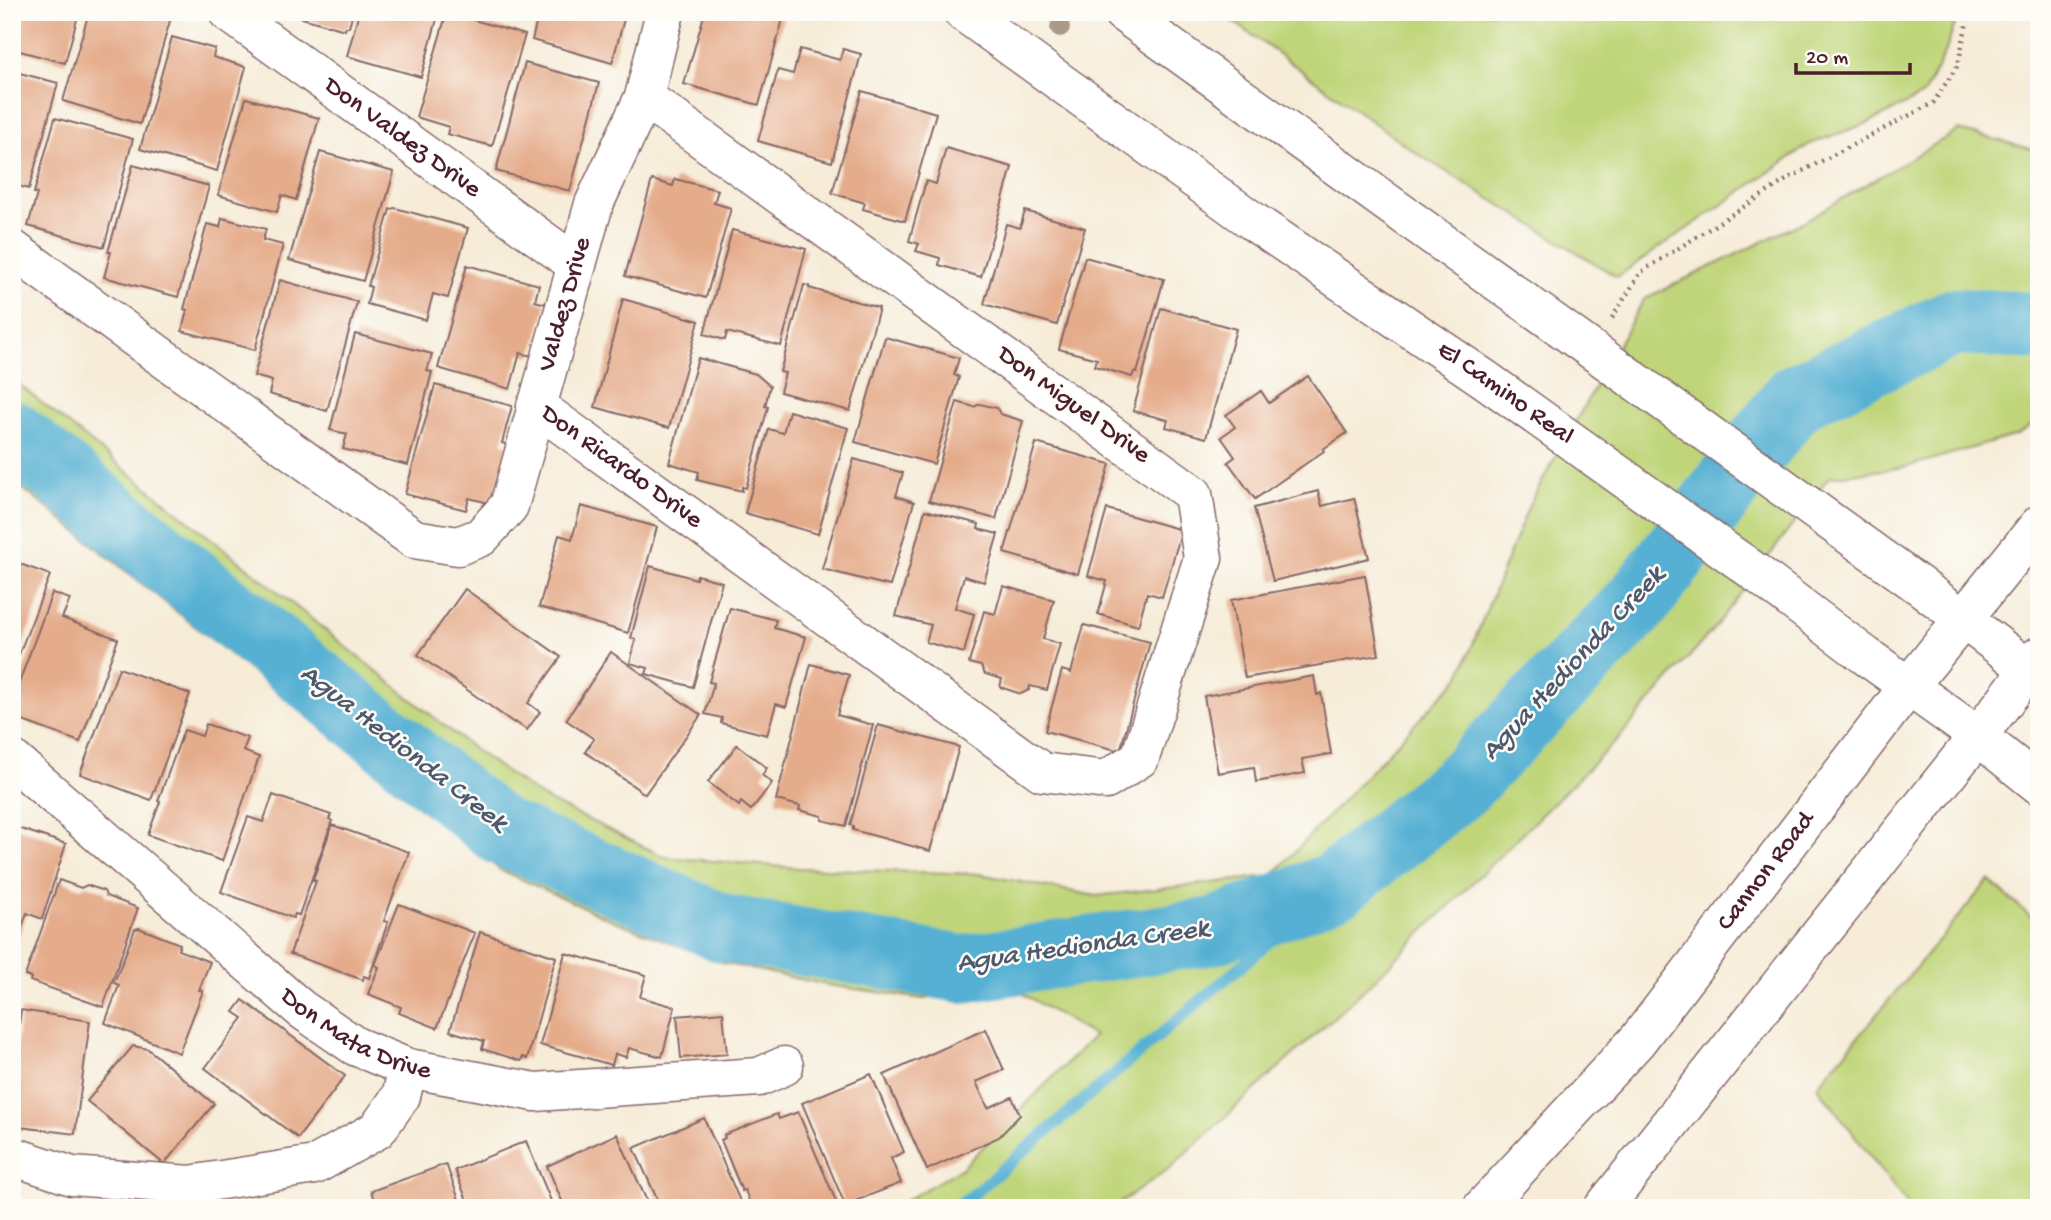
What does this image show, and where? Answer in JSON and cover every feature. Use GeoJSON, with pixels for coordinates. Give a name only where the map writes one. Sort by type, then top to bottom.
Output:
{"type":"FeatureCollection","features":[{"type":"Feature","properties":{"kind":"street","name":"Don Valdez Drive"},"geometry":{"type":"LineString","coordinates":[[228,12],[577,265]]}},
{"type":"Feature","properties":{"kind":"street"},"geometry":{"type":"LineString","coordinates":[[644,97],[665,12]]}},
{"type":"Feature","properties":{"kind":"street","name":"El Camino Real"},"geometry":{"type":"LineString","coordinates":[[963,12],[1254,222],[1486,380],[1755,572],[1978,736],[2039,785]]}},
{"type":"Feature","properties":{"kind":"street"},"geometry":{"type":"LineString","coordinates":[[1122,12],[2035,668],[1603,1208]]}},
{"type":"Feature","properties":{"kind":"street","name":"Valdez Drive"},"geometry":{"type":"LineString","coordinates":[[536,406],[594,204],[644,97]]}},
{"type":"Feature","properties":{"kind":"street","name":"Don Miguel Drive"},"geometry":{"type":"LineString","coordinates":[[644,97],[1193,494],[1203,558],[1140,758],[1106,780],[1042,772]]}},
{"type":"Feature","properties":{"kind":"street","name":"Don Ricardo Drive"},"geometry":{"type":"LineString","coordinates":[[12,249],[414,538],[458,546],[481,537],[509,506],[536,406],[1042,772]]}},
{"type":"Feature","properties":{"kind":"street","name":"Cannon Road"},"geometry":{"type":"LineString","coordinates":[[1482,1208],[1637,1041],[1908,687],[2039,525]]}},
{"type":"Feature","properties":{"kind":"street","name":"Don Mata Drive"},"geometry":{"type":"LineString","coordinates":[[12,759],[301,1009],[355,1046],[408,1068],[535,1092],[759,1077],[784,1066]]}},
{"type":"Feature","properties":{"kind":"street"},"geometry":{"type":"LineString","coordinates":[[12,1156],[72,1176],[190,1185],[315,1165],[377,1130],[401,1096],[408,1068]]}},
{"type":"Feature","properties":{"kind":"path"},"geometry":{"type":"LineString","coordinates":[[1590,347],[1618,311],[1642,272],[1791,177],[1933,103],[1958,65],[1969,12]]}},
{"type":"Feature","properties":{"kind":"green space"},"geometry":{"type":"Polygon","coordinates":[[[1220,12],[1959,12],[1945,53],[1923,95],[1868,123],[1810,144],[1617,277],[1416,153],[1220,12]]]}},
{"type":"Feature","properties":{"kind":"green space"},"geometry":{"type":"Polygon","coordinates":[[[1959,130],[2039,151],[2039,420],[2017,435],[1906,467],[1829,477],[1715,627],[1617,740],[1369,985],[1171,1167],[1113,1208],[893,1208],[962,1168],[1094,1036],[1008,985],[924,999],[828,985],[723,963],[612,920],[500,870],[12,480],[12,379],[476,751],[543,798],[665,857],[798,868],[979,874],[1096,896],[1272,876],[1460,676],[1530,503],[1644,299],[1799,224],[1959,130]]]}},
{"type":"Feature","properties":{"kind":"green space"},"geometry":{"type":"Polygon","coordinates":[[[1989,880],[2039,924],[2039,1208],[1910,1208],[1817,1086],[1989,880]]]}},
{"type":"Feature","properties":{"kind":"building"},"geometry":{"type":"Polygon","coordinates":[[[12,12],[79,12],[65,63],[12,49],[12,12]]]}},
{"type":"Feature","properties":{"kind":"building"},"geometry":{"type":"Polygon","coordinates":[[[89,12],[172,14],[140,124],[63,101],[89,12]]]}},
{"type":"Feature","properties":{"kind":"building"},"geometry":{"type":"Polygon","coordinates":[[[297,12],[353,12],[349,27],[345,30],[302,18],[303,15],[297,12]]]}},
{"type":"Feature","properties":{"kind":"building"},"geometry":{"type":"Polygon","coordinates":[[[359,12],[439,12],[421,77],[347,56],[359,12]]]}},
{"type":"Feature","properties":{"kind":"building"},"geometry":{"type":"Polygon","coordinates":[[[447,12],[525,35],[492,146],[447,134],[449,127],[416,117],[447,12]]]}},
{"type":"Feature","properties":{"kind":"building"},"geometry":{"type":"Polygon","coordinates":[[[539,12],[626,12],[612,63],[532,40],[539,12]]]}},
{"type":"Feature","properties":{"kind":"building"},"geometry":{"type":"Polygon","coordinates":[[[705,12],[785,12],[759,105],[684,84],[705,12]]]}},
{"type":"Feature","properties":{"kind":"building"},"geometry":{"type":"Polygon","coordinates":[[[172,37],[215,49],[213,57],[246,67],[217,171],[140,149],[172,37]]]}},
{"type":"Feature","properties":{"kind":"building"},"geometry":{"type":"Polygon","coordinates":[[[800,49],[840,60],[843,49],[861,54],[832,162],[758,141],[778,70],[793,74],[800,49]]]}},
{"type":"Feature","properties":{"kind":"building"},"geometry":{"type":"Polygon","coordinates":[[[525,63],[599,83],[570,191],[496,171],[525,63]]]}},
{"type":"Feature","properties":{"kind":"building"},"geometry":{"type":"Polygon","coordinates":[[[12,71],[58,83],[29,189],[12,184],[12,71]]]}},
{"type":"Feature","properties":{"kind":"building"},"geometry":{"type":"Polygon","coordinates":[[[862,91],[936,113],[905,221],[863,209],[865,203],[832,193],[862,91]]]}},
{"type":"Feature","properties":{"kind":"building"},"geometry":{"type":"Polygon","coordinates":[[[246,98],[319,118],[296,200],[282,195],[277,212],[218,195],[246,98]]]}},
{"type":"Feature","properties":{"kind":"building"},"geometry":{"type":"Polygon","coordinates":[[[55,118],[133,139],[104,247],[28,226],[37,194],[34,193],[55,118]]]}},
{"type":"Feature","properties":{"kind":"building"},"geometry":{"type":"Polygon","coordinates":[[[946,148],[1012,167],[981,277],[939,265],[940,258],[916,251],[919,244],[909,241],[926,181],[936,184],[946,148]]]}},
{"type":"Feature","properties":{"kind":"building"},"geometry":{"type":"Polygon","coordinates":[[[320,152],[394,172],[363,281],[289,260],[320,152]]]}},
{"type":"Feature","properties":{"kind":"building"},"geometry":{"type":"Polygon","coordinates":[[[133,165],[209,186],[178,297],[104,277],[111,252],[108,252],[133,165]]]}},
{"type":"Feature","properties":{"kind":"building"},"geometry":{"type":"Polygon","coordinates":[[[675,179],[718,190],[714,203],[731,208],[706,298],[625,276],[652,180],[673,186],[675,179]]]}},
{"type":"Feature","properties":{"kind":"building"},"geometry":{"type":"Polygon","coordinates":[[[395,208],[468,228],[448,298],[433,294],[426,320],[367,304],[371,287],[368,286],[390,209],[395,208]]]}},
{"type":"Feature","properties":{"kind":"building"},"geometry":{"type":"Polygon","coordinates":[[[1025,211],[1085,228],[1057,325],[984,304],[1006,224],[1020,228],[1025,211]]]}},
{"type":"Feature","properties":{"kind":"building"},"geometry":{"type":"Polygon","coordinates":[[[222,218],[266,229],[263,240],[283,245],[255,350],[182,331],[187,310],[184,309],[207,224],[220,227],[222,218]]]}},
{"type":"Feature","properties":{"kind":"building"},"geometry":{"type":"Polygon","coordinates":[[[732,230],[806,249],[781,346],[727,332],[725,340],[704,334],[732,230]]]}},
{"type":"Feature","properties":{"kind":"building"},"geometry":{"type":"Polygon","coordinates":[[[1085,257],[1164,279],[1137,373],[1134,372],[1132,377],[1095,366],[1097,359],[1059,349],[1085,257]]]}},
{"type":"Feature","properties":{"kind":"building"},"geometry":{"type":"Polygon","coordinates":[[[467,265],[539,285],[535,301],[546,304],[532,356],[520,353],[510,389],[438,368],[467,265]]]}},
{"type":"Feature","properties":{"kind":"building"},"geometry":{"type":"Polygon","coordinates":[[[280,280],[357,302],[327,411],[269,394],[272,381],[254,376],[280,280]]]}},
{"type":"Feature","properties":{"kind":"building"},"geometry":{"type":"Polygon","coordinates":[[[804,285],[879,308],[850,411],[780,392],[785,373],[780,372],[804,285]]]}},
{"type":"Feature","properties":{"kind":"building"},"geometry":{"type":"Polygon","coordinates":[[[623,299],[699,321],[669,428],[595,407],[623,299]]]}},
{"type":"Feature","properties":{"kind":"building"},"geometry":{"type":"Polygon","coordinates":[[[1161,308],[1236,329],[1206,438],[1166,427],[1168,420],[1133,411],[1161,308]]]}},
{"type":"Feature","properties":{"kind":"building"},"geometry":{"type":"Polygon","coordinates":[[[355,334],[432,354],[427,371],[432,372],[408,465],[343,449],[347,434],[330,430],[355,334]]]}},
{"type":"Feature","properties":{"kind":"building"},"geometry":{"type":"Polygon","coordinates":[[[885,337],[959,358],[954,375],[959,377],[934,464],[855,442],[885,337]]]}},
{"type":"Feature","properties":{"kind":"building"},"geometry":{"type":"Polygon","coordinates":[[[698,358],[756,374],[770,386],[765,406],[768,407],[746,488],[742,487],[742,491],[697,480],[699,472],[669,463],[698,358]]]}},
{"type":"Feature","properties":{"kind":"building"},"geometry":{"type":"Polygon","coordinates":[[[1308,376],[1347,433],[1255,499],[1228,462],[1235,457],[1221,437],[1235,427],[1226,415],[1261,391],[1269,403],[1308,376]]]}},
{"type":"Feature","properties":{"kind":"building"},"geometry":{"type":"Polygon","coordinates":[[[435,385],[512,406],[502,443],[509,445],[493,504],[469,498],[466,510],[405,494],[435,385]]]}},
{"type":"Feature","properties":{"kind":"building"},"geometry":{"type":"Polygon","coordinates":[[[957,402],[974,407],[980,404],[997,408],[1000,414],[1023,421],[996,519],[929,501],[957,402]]]}},
{"type":"Feature","properties":{"kind":"building"},"geometry":{"type":"Polygon","coordinates":[[[789,411],[848,428],[818,534],[745,513],[769,429],[783,433],[789,411]]]}},
{"type":"Feature","properties":{"kind":"building"},"geometry":{"type":"Polygon","coordinates":[[[1036,443],[1110,464],[1078,574],[1004,553],[1036,443]]]}},
{"type":"Feature","properties":{"kind":"building"},"geometry":{"type":"Polygon","coordinates":[[[854,459],[903,473],[896,496],[914,502],[890,586],[822,569],[854,459]]]}},
{"type":"Feature","properties":{"kind":"building"},"geometry":{"type":"Polygon","coordinates":[[[1318,491],[1322,506],[1354,498],[1369,558],[1273,581],[1254,508],[1318,491]]]}},
{"type":"Feature","properties":{"kind":"building"},"geometry":{"type":"Polygon","coordinates":[[[581,506],[657,527],[628,633],[539,607],[559,535],[572,539],[581,506]]]}},
{"type":"Feature","properties":{"kind":"building"},"geometry":{"type":"Polygon","coordinates":[[[1107,509],[1182,530],[1162,597],[1147,593],[1138,626],[1098,614],[1107,581],[1088,576],[1107,509]]]}},
{"type":"Feature","properties":{"kind":"building"},"geometry":{"type":"Polygon","coordinates":[[[925,510],[979,524],[978,529],[998,534],[984,582],[964,576],[955,608],[974,614],[964,653],[926,642],[931,625],[896,616],[925,510]]]}},
{"type":"Feature","properties":{"kind":"building"},"geometry":{"type":"Polygon","coordinates":[[[12,561],[50,575],[12,672],[12,561]]]}},
{"type":"Feature","properties":{"kind":"building"},"geometry":{"type":"Polygon","coordinates":[[[650,566],[696,579],[697,575],[722,582],[693,687],[646,674],[648,668],[630,663],[636,639],[631,638],[650,566]]]}},
{"type":"Feature","properties":{"kind":"building"},"geometry":{"type":"Polygon","coordinates":[[[1365,575],[1379,655],[1245,678],[1231,600],[1365,575]]]}},
{"type":"Feature","properties":{"kind":"building"},"geometry":{"type":"Polygon","coordinates":[[[1003,586],[1054,600],[1043,639],[1060,644],[1047,690],[1030,686],[1029,690],[1021,694],[1000,687],[1002,679],[985,674],[981,666],[969,663],[984,611],[995,614],[1003,586]]]}},
{"type":"Feature","properties":{"kind":"building"},"geometry":{"type":"Polygon","coordinates":[[[465,589],[561,657],[528,703],[540,712],[527,730],[418,655],[465,589]]]}},
{"type":"Feature","properties":{"kind":"building"},"geometry":{"type":"Polygon","coordinates":[[[52,593],[70,599],[62,618],[118,639],[80,742],[12,717],[12,702],[52,593]]]}},
{"type":"Feature","properties":{"kind":"building"},"geometry":{"type":"Polygon","coordinates":[[[730,608],[776,620],[774,628],[806,637],[786,707],[776,704],[767,735],[721,723],[722,718],[705,714],[714,683],[709,682],[730,608]]]}},
{"type":"Feature","properties":{"kind":"building"},"geometry":{"type":"Polygon","coordinates":[[[1084,625],[1150,642],[1120,751],[1045,731],[1062,670],[1071,673],[1084,625]]]}},
{"type":"Feature","properties":{"kind":"building"},"geometry":{"type":"Polygon","coordinates":[[[611,652],[701,715],[645,794],[585,752],[594,739],[566,720],[611,652]]]}},
{"type":"Feature","properties":{"kind":"building"},"geometry":{"type":"Polygon","coordinates":[[[811,664],[849,675],[837,715],[873,725],[846,826],[799,810],[800,806],[776,800],[811,664]]]}},
{"type":"Feature","properties":{"kind":"building"},"geometry":{"type":"Polygon","coordinates":[[[119,668],[190,694],[151,800],[80,774],[119,668]]]}},
{"type":"Feature","properties":{"kind":"building"},"geometry":{"type":"Polygon","coordinates":[[[1314,676],[1317,695],[1321,693],[1331,754],[1302,759],[1305,773],[1256,782],[1254,767],[1218,773],[1204,696],[1314,676]]]}},
{"type":"Feature","properties":{"kind":"building"},"geometry":{"type":"Polygon","coordinates":[[[206,724],[248,738],[243,751],[259,757],[222,861],[148,835],[184,730],[202,736],[206,724]]]}},
{"type":"Feature","properties":{"kind":"building"},"geometry":{"type":"Polygon","coordinates":[[[878,725],[959,747],[930,851],[853,830],[850,825],[878,725]]]}},
{"type":"Feature","properties":{"kind":"building"},"geometry":{"type":"Polygon","coordinates":[[[737,745],[767,768],[762,775],[772,783],[751,810],[741,802],[739,806],[708,782],[737,745]]]}},
{"type":"Feature","properties":{"kind":"building"},"geometry":{"type":"Polygon","coordinates":[[[273,795],[331,815],[329,819],[332,821],[299,915],[295,914],[293,918],[221,892],[248,817],[263,822],[273,795]]]}},
{"type":"Feature","properties":{"kind":"building"},"geometry":{"type":"Polygon","coordinates":[[[332,825],[409,852],[384,921],[388,922],[369,978],[364,976],[363,980],[290,954],[316,881],[313,880],[332,825]]]}},
{"type":"Feature","properties":{"kind":"building"},"geometry":{"type":"Polygon","coordinates":[[[12,826],[66,844],[42,919],[27,913],[18,939],[12,937],[12,826]]]}},
{"type":"Feature","properties":{"kind":"building"},"geometry":{"type":"Polygon","coordinates":[[[59,880],[81,888],[87,885],[104,891],[106,896],[138,908],[103,1007],[30,981],[31,978],[25,976],[59,880]]]}},
{"type":"Feature","properties":{"kind":"building"},"geometry":{"type":"Polygon","coordinates":[[[399,904],[475,933],[437,1028],[399,1013],[401,1007],[368,994],[379,967],[375,965],[399,904]]]}},
{"type":"Feature","properties":{"kind":"building"},"geometry":{"type":"Polygon","coordinates":[[[139,928],[180,944],[178,950],[210,962],[199,990],[203,991],[179,1053],[105,1023],[119,985],[114,983],[135,929],[139,928]]]}},
{"type":"Feature","properties":{"kind":"building"},"geometry":{"type":"Polygon","coordinates":[[[480,932],[556,957],[527,1059],[523,1057],[521,1061],[482,1049],[484,1041],[450,1031],[480,932]]]}},
{"type":"Feature","properties":{"kind":"building"},"geometry":{"type":"Polygon","coordinates":[[[565,953],[646,975],[640,997],[675,1007],[662,1057],[629,1048],[626,1057],[615,1054],[612,1065],[540,1045],[565,953]]]}},
{"type":"Feature","properties":{"kind":"building"},"geometry":{"type":"Polygon","coordinates":[[[243,1000],[345,1076],[298,1138],[205,1068],[243,1018],[234,1012],[243,1000]]]}},
{"type":"Feature","properties":{"kind":"building"},"geometry":{"type":"Polygon","coordinates":[[[21,1010],[90,1021],[75,1134],[12,1126],[12,1077],[21,1010]]]}},
{"type":"Feature","properties":{"kind":"building"},"geometry":{"type":"Polygon","coordinates":[[[723,1012],[727,1054],[681,1058],[677,1016],[723,1012]]]}},
{"type":"Feature","properties":{"kind":"building"},"geometry":{"type":"Polygon","coordinates":[[[986,1029],[1004,1070],[976,1082],[988,1108],[1012,1097],[1020,1115],[999,1137],[927,1170],[884,1075],[986,1029]]]}},
{"type":"Feature","properties":{"kind":"building"},"geometry":{"type":"Polygon","coordinates":[[[133,1046],[148,1049],[214,1104],[164,1164],[87,1101],[133,1046]]]}},
{"type":"Feature","properties":{"kind":"building"},"geometry":{"type":"Polygon","coordinates":[[[871,1074],[904,1152],[891,1158],[901,1183],[845,1205],[802,1103],[871,1074]]]}},
{"type":"Feature","properties":{"kind":"building"},"geometry":{"type":"Polygon","coordinates":[[[798,1112],[836,1201],[836,1208],[752,1208],[721,1140],[725,1138],[724,1135],[777,1114],[779,1119],[798,1112]]]}},
{"type":"Feature","properties":{"kind":"building"},"geometry":{"type":"Polygon","coordinates":[[[704,1118],[743,1208],[661,1208],[634,1148],[704,1118]]]}},
{"type":"Feature","properties":{"kind":"building"},"geometry":{"type":"Polygon","coordinates":[[[617,1134],[650,1208],[565,1208],[547,1166],[617,1134]]]}},
{"type":"Feature","properties":{"kind":"building"},"geometry":{"type":"Polygon","coordinates":[[[526,1141],[554,1208],[470,1208],[455,1170],[526,1141]]]}},
{"type":"Feature","properties":{"kind":"building"},"geometry":{"type":"Polygon","coordinates":[[[446,1164],[462,1208],[377,1208],[371,1191],[446,1164]]]}},
{"type":"Feature","properties":{"kind":"building"},"geometry":{"type":"Polygon","coordinates":[[[358,1200],[361,1208],[337,1208],[337,1207],[358,1200]]]}},
{"type":"Feature","properties":{"kind":"waterway","name":"Agua Hedionda Creek"},"geometry":{"type":"LineString","coordinates":[[12,434],[500,831],[722,928],[962,969],[1214,931],[1336,885],[1460,786],[1636,604],[1795,398],[1954,322],[2039,326]]}},
{"type":"Feature","properties":{"kind":"waterway"},"geometry":{"type":"LineString","coordinates":[[953,1208],[971,1196],[1336,885]]}}]}
